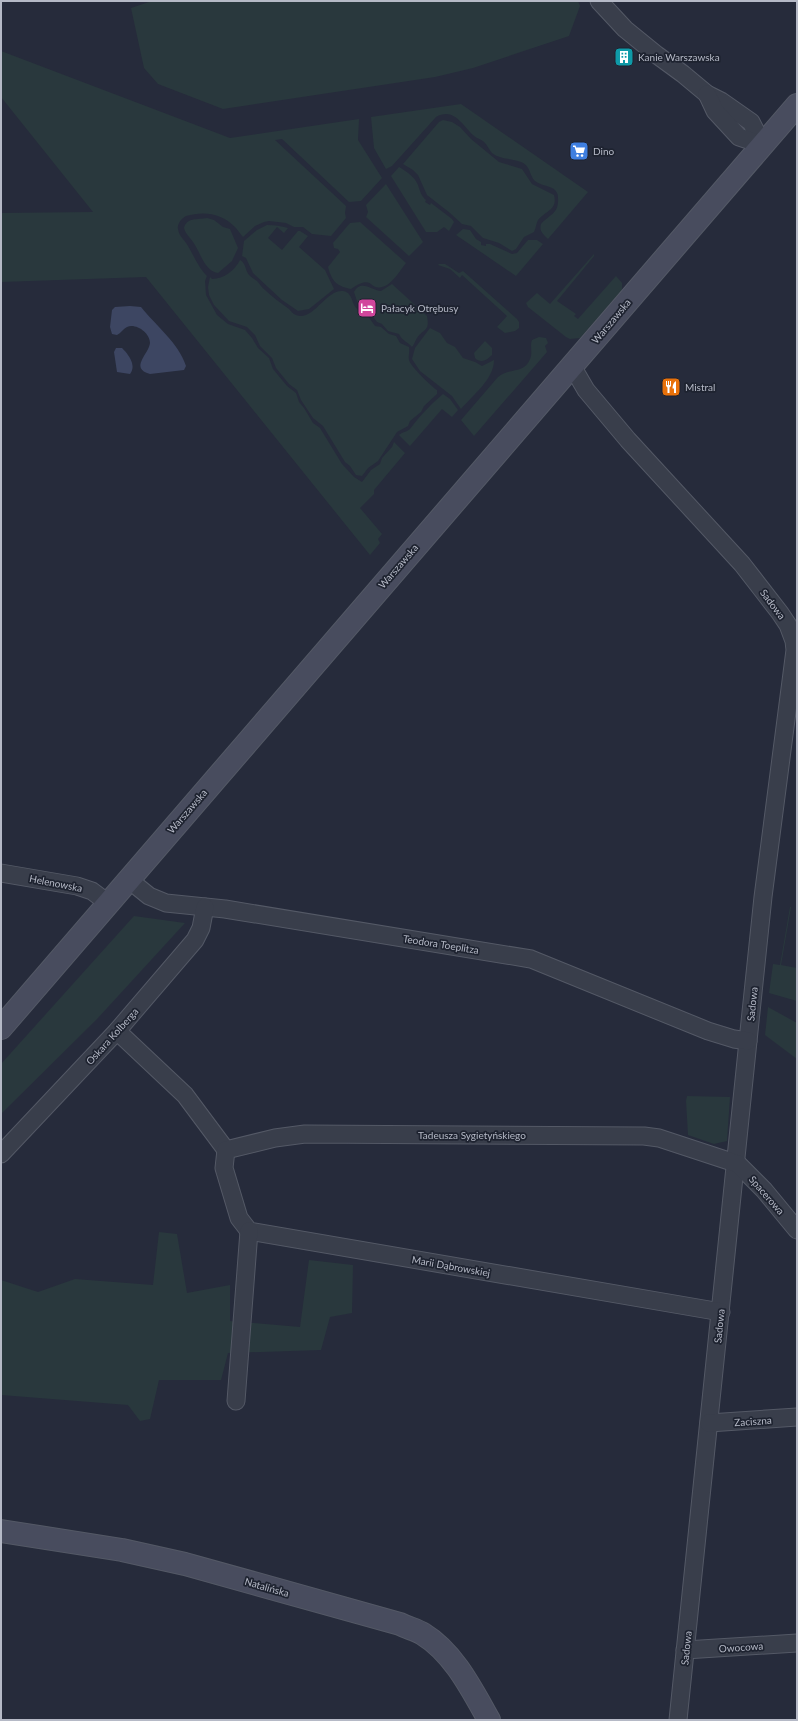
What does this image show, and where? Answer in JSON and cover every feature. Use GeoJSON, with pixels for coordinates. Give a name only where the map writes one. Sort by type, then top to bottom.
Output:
{"type":"FeatureCollection","features":[{"type":"Feature","properties":{"kind":"main road","name":"Warszawska"},"geometry":{"type":"LineString","coordinates":[[1,1028],[797,105]]}},
{"type":"Feature","properties":{"kind":"main road","name":"Natalińska"},"geometry":{"type":"LineString","coordinates":[[1,1531],[122,1550],[185,1564],[400,1624],[424,1634],[444,1652],[465,1678],[489,1720]]}},
{"type":"Feature","properties":{"kind":"street"},"geometry":{"type":"LineString","coordinates":[[599,1],[625,29],[656,55],[683,74],[707,94],[751,122],[763,145]]}},
{"type":"Feature","properties":{"kind":"street","name":"Sadowa"},"geometry":{"type":"LineString","coordinates":[[572,366],[591,396],[633,445],[742,564],[780,613],[788,625],[794,641],[795,660],[763,897],[678,1720]]}},
{"type":"Feature","properties":{"kind":"street","name":"Helenowska"},"geometry":{"type":"LineString","coordinates":[[1,873],[77,886],[92,891],[108,903]]}},
{"type":"Feature","properties":{"kind":"street","name":"Teodora Toeplitza"},"geometry":{"type":"LineString","coordinates":[[128,879],[149,896],[160,901],[225,909],[531,959],[708,1031],[734,1039],[748,1041]]}},
{"type":"Feature","properties":{"kind":"street","name":"Oskara Kolberga"},"geometry":{"type":"LineString","coordinates":[[1,1154],[117,1031],[195,940],[201,928],[205,907]]}},
{"type":"Feature","properties":{"kind":"street"},"geometry":{"type":"LineString","coordinates":[[117,1031],[185,1095],[226,1150],[224,1168],[239,1218],[249,1231],[236,1401]]}},
{"type":"Feature","properties":{"kind":"street","name":"Tadeusza Sygietyńskiego"},"geometry":{"type":"LineString","coordinates":[[226,1150],[275,1138],[305,1134],[644,1136],[662,1139],[735,1163]]}},
{"type":"Feature","properties":{"kind":"street","name":"Spacerowa"},"geometry":{"type":"LineString","coordinates":[[735,1163],[764,1190],[797,1230]]}},
{"type":"Feature","properties":{"kind":"street","name":"Marii Dąbrowskiej"},"geometry":{"type":"LineString","coordinates":[[249,1231],[721,1312]]}},
{"type":"Feature","properties":{"kind":"street","name":"Zaciszna"},"geometry":{"type":"LineString","coordinates":[[709,1423],[797,1417]]}},
{"type":"Feature","properties":{"kind":"street","name":"Owocowa"},"geometry":{"type":"LineString","coordinates":[[686,1650],[797,1643]]}},
{"type":"Feature","properties":{"kind":"shaded area"},"geometry":{"type":"Polygon","coordinates":[[[152,1],[578,1],[580,6],[569,36],[473,68],[435,77],[223,109],[158,84],[144,68],[131,8],[152,1]]]}},
{"type":"Feature","properties":{"kind":"shaded area"},"geometry":{"type":"Polygon","coordinates":[[[1,51],[230,138],[359,119],[358,140],[382,178],[361,201],[349,202],[282,139],[275,140],[346,206],[346,218],[331,236],[312,234],[303,227],[294,227],[286,223],[269,221],[255,226],[243,237],[230,222],[212,214],[193,214],[186,216],[182,219],[178,227],[181,236],[207,276],[205,281],[206,295],[217,315],[228,324],[245,330],[258,348],[269,358],[273,369],[287,386],[296,393],[299,402],[313,423],[320,428],[342,464],[354,477],[362,482],[371,470],[380,464],[382,458],[392,447],[394,442],[405,453],[374,490],[374,494],[360,508],[382,534],[378,539],[380,543],[370,555],[146,277],[1,282],[1,213],[93,212],[1,97],[1,51]]]}},
{"type":"Feature","properties":{"kind":"shaded area"},"geometry":{"type":"Polygon","coordinates":[[[461,104],[588,192],[548,239],[542,232],[541,224],[555,211],[557,207],[558,196],[556,191],[535,181],[527,166],[524,164],[518,161],[499,157],[492,153],[484,142],[469,131],[457,118],[453,116],[442,114],[436,117],[392,166],[386,169],[374,148],[371,117],[461,104]]]}},
{"type":"Feature","properties":{"kind":"shaded area"},"geometry":{"type":"Polygon","coordinates":[[[443,120],[452,122],[460,127],[471,139],[499,162],[522,169],[532,184],[554,195],[555,200],[553,207],[538,220],[534,232],[524,237],[516,249],[512,251],[499,243],[483,238],[471,226],[462,224],[427,195],[418,175],[403,164],[439,122],[443,120]]]}},
{"type":"Feature","properties":{"kind":"shaded area"},"geometry":{"type":"Polygon","coordinates":[[[399,167],[414,179],[426,200],[425,202],[430,205],[431,203],[452,219],[454,222],[449,231],[444,227],[437,232],[426,232],[391,176],[399,167]]]}},
{"type":"Feature","properties":{"kind":"shaded area"},"geometry":{"type":"Polygon","coordinates":[[[386,184],[423,242],[409,256],[366,217],[368,212],[366,205],[386,184]]]}},
{"type":"Feature","properties":{"kind":"shaded area"},"geometry":{"type":"Polygon","coordinates":[[[207,218],[214,220],[223,227],[230,229],[238,248],[232,261],[218,273],[209,269],[184,228],[187,222],[207,218]]]}},
{"type":"Feature","properties":{"kind":"shaded area"},"geometry":{"type":"Polygon","coordinates":[[[360,222],[406,263],[386,286],[378,288],[364,282],[351,289],[339,285],[331,276],[328,267],[340,252],[338,249],[334,248],[333,243],[350,223],[360,222]]]}},
{"type":"Feature","properties":{"kind":"shaded area"},"geometry":{"type":"Polygon","coordinates":[[[267,225],[288,228],[284,233],[277,227],[268,238],[282,250],[298,231],[308,236],[299,247],[325,270],[334,289],[309,309],[298,311],[282,300],[253,273],[246,258],[242,256],[244,241],[257,230],[267,225]]]}},
{"type":"Feature","properties":{"kind":"shaded area"},"geometry":{"type":"Polygon","coordinates":[[[463,229],[470,230],[476,239],[481,242],[481,245],[486,246],[486,244],[490,244],[512,254],[517,253],[528,240],[537,240],[543,244],[516,276],[456,235],[463,229]]]}},
{"type":"Feature","properties":{"kind":"shaded area"},"geometry":{"type":"Polygon","coordinates":[[[594,254],[594,256],[557,301],[576,314],[574,316],[578,319],[616,276],[622,283],[622,290],[580,338],[570,339],[528,307],[526,303],[537,293],[550,304],[594,254]]]}},
{"type":"Feature","properties":{"kind":"shaded area"},"geometry":{"type":"Polygon","coordinates":[[[240,260],[249,275],[257,281],[262,288],[296,315],[302,316],[308,314],[331,295],[337,292],[347,292],[357,309],[365,312],[375,326],[381,327],[389,334],[396,336],[400,343],[409,347],[410,363],[437,390],[437,394],[424,406],[421,412],[410,421],[408,426],[397,432],[378,461],[368,468],[362,476],[356,475],[350,466],[345,462],[323,426],[313,418],[301,400],[297,390],[289,384],[276,368],[272,358],[260,346],[255,335],[247,327],[229,321],[214,305],[209,295],[208,287],[210,277],[212,279],[216,279],[225,276],[240,260]]]}},
{"type":"Feature","properties":{"kind":"shaded area"},"geometry":{"type":"Polygon","coordinates":[[[445,264],[459,273],[463,271],[517,319],[519,322],[519,328],[515,331],[505,333],[497,327],[507,316],[462,275],[460,278],[450,269],[438,265],[445,264]]]}},
{"type":"Feature","properties":{"kind":"shaded area"},"geometry":{"type":"Polygon","coordinates":[[[392,284],[427,316],[428,325],[417,338],[412,347],[399,334],[388,331],[382,324],[377,322],[369,311],[359,307],[354,292],[360,286],[366,286],[381,291],[392,284]]]}},
{"type":"Feature","properties":{"kind":"shaded area"},"geometry":{"type":"Polygon","coordinates":[[[430,328],[440,333],[447,343],[455,347],[463,358],[482,366],[494,360],[491,374],[487,380],[461,409],[452,396],[420,371],[412,359],[415,348],[430,328]]]}},
{"type":"Feature","properties":{"kind":"shaded area"},"geometry":{"type":"Polygon","coordinates":[[[539,337],[546,338],[548,343],[545,346],[547,352],[474,436],[461,420],[498,377],[522,368],[529,362],[532,340],[539,337]]]}},
{"type":"Feature","properties":{"kind":"shaded area"},"geometry":{"type":"Polygon","coordinates":[[[485,341],[492,348],[492,355],[486,360],[479,361],[475,358],[474,353],[485,341]]]}},
{"type":"Feature","properties":{"kind":"shaded area"},"geometry":{"type":"Polygon","coordinates":[[[443,394],[450,399],[458,410],[452,417],[442,409],[410,446],[399,435],[410,429],[425,411],[443,394]]]}},
{"type":"Feature","properties":{"kind":"shaded area"},"geometry":{"type":"Polygon","coordinates":[[[790,907],[781,965],[797,968],[797,1001],[769,993],[773,964],[780,965],[790,907]]]}},
{"type":"Feature","properties":{"kind":"shaded area"},"geometry":{"type":"Polygon","coordinates":[[[134,916],[185,923],[97,1019],[1,1114],[1,1064],[134,916]]]}},
{"type":"Feature","properties":{"kind":"shaded area"},"geometry":{"type":"Polygon","coordinates":[[[768,1007],[797,1023],[797,1059],[765,1035],[768,1007]]]}},
{"type":"Feature","properties":{"kind":"shaded area"},"geometry":{"type":"Polygon","coordinates":[[[687,1096],[730,1097],[727,1141],[714,1144],[688,1135],[687,1096]]]}},
{"type":"Feature","properties":{"kind":"shaded area"},"geometry":{"type":"Polygon","coordinates":[[[159,1232],[177,1234],[187,1293],[230,1285],[230,1321],[300,1327],[309,1260],[353,1265],[352,1313],[330,1317],[321,1350],[228,1353],[221,1380],[159,1380],[150,1419],[140,1421],[128,1405],[1,1395],[1,1280],[38,1292],[75,1279],[153,1285],[159,1232]]]}},
{"type":"Feature","properties":{"kind":"water"},"geometry":{"type":"Polygon","coordinates":[[[115,307],[141,307],[178,349],[186,366],[184,370],[150,374],[144,371],[141,368],[141,364],[150,343],[145,332],[131,326],[127,327],[117,335],[112,334],[110,327],[112,310],[115,307]]]}},
{"type":"Feature","properties":{"kind":"water"},"geometry":{"type":"Polygon","coordinates":[[[116,348],[122,348],[131,360],[133,367],[130,374],[117,372],[114,352],[116,348]]]}},
{"type":"Feature","properties":{"kind":"place","name":"Kanie Warszawska"},"geometry":{"type":"Point","coordinates":[624,57]}},
{"type":"Feature","properties":{"kind":"place","name":"Dino"},"geometry":{"type":"Point","coordinates":[579,151]}},
{"type":"Feature","properties":{"kind":"place","name":"Pałacyk Otrębusy"},"geometry":{"type":"Point","coordinates":[367,308]}},
{"type":"Feature","properties":{"kind":"place","name":"Mistral"},"geometry":{"type":"Point","coordinates":[671,387]}}]}
